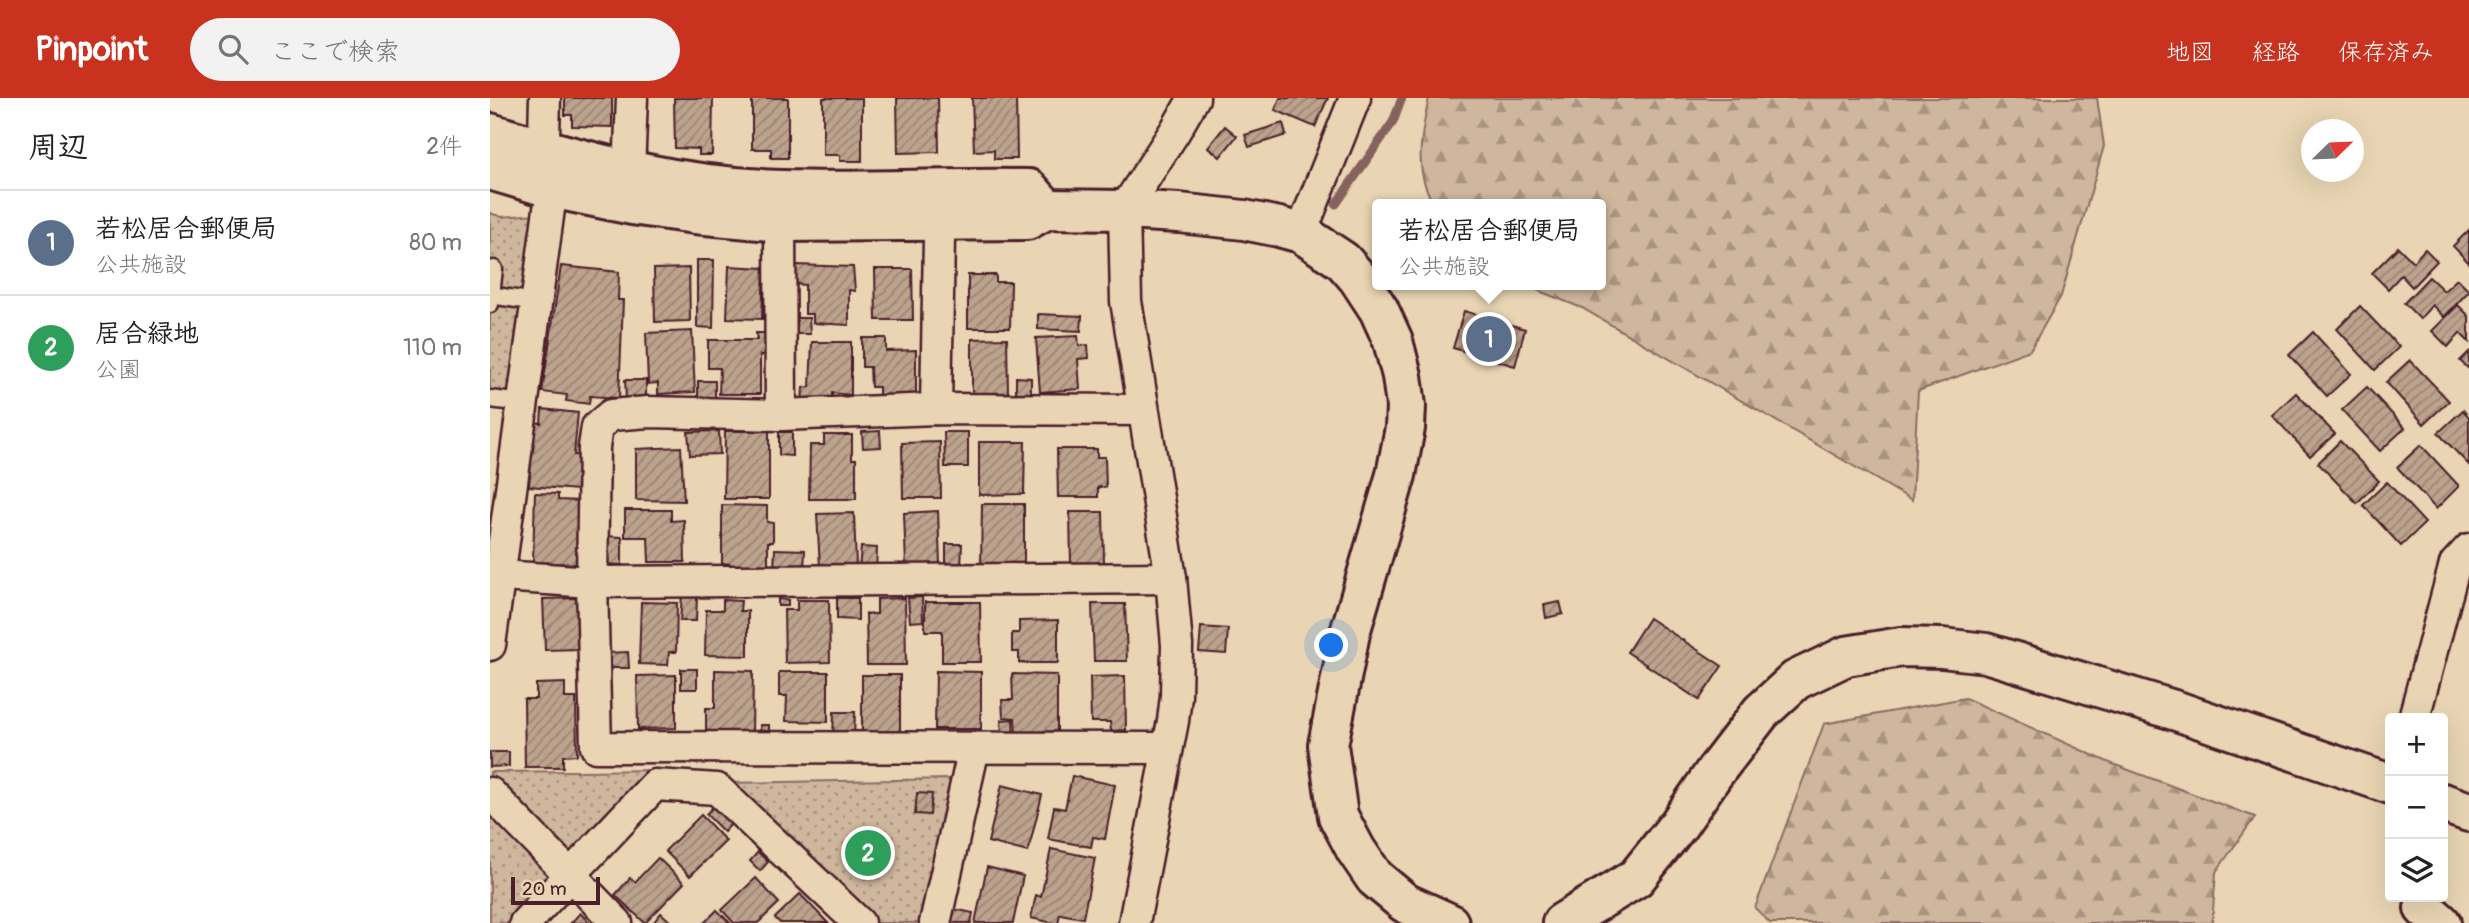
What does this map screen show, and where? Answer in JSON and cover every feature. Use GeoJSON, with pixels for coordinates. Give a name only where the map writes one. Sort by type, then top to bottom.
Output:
{"type":"FeatureCollection","features":[{"type":"Feature","properties":{"kind":"street"},"geometry":{"type":"LineString","coordinates":[[544,136],[545,98]]}},
{"type":"Feature","properties":{"kind":"street"},"geometry":{"type":"LineString","coordinates":[[629,173],[632,98]]}},
{"type":"Feature","properties":{"kind":"street"},"geometry":{"type":"LineString","coordinates":[[1134,923],[1176,696],[1177,645],[1171,578],[1126,301],[1124,210],[1194,98]]}},
{"type":"Feature","properties":{"kind":"street"},"geometry":{"type":"LineString","coordinates":[[1301,233],[1355,98]]}},
{"type":"Feature","properties":{"kind":"street"},"geometry":{"type":"LineString","coordinates":[[490,133],[558,155],[629,173],[699,183],[781,190],[1029,188],[1047,209]]}},
{"type":"Feature","properties":{"kind":"street"},"geometry":{"type":"LineString","coordinates":[[490,170],[551,188],[632,205],[780,222],[1027,220],[1047,209],[1179,213],[1244,220],[1301,233],[1343,261],[1379,310],[1393,341],[1406,406],[1405,428],[1396,475],[1350,633],[1328,745],[1338,816],[1375,878],[1405,903],[1449,923]]}},
{"type":"Feature","properties":{"kind":"street"},"geometry":{"type":"LineString","coordinates":[[490,645],[548,209]]}},
{"type":"Feature","properties":{"kind":"street"},"geometry":{"type":"LineString","coordinates":[[936,219],[939,238],[936,409]]}},
{"type":"Feature","properties":{"kind":"street"},"geometry":{"type":"LineString","coordinates":[[780,222],[781,415]]}},
{"type":"Feature","properties":{"kind":"street"},"geometry":{"type":"LineString","coordinates":[[1143,410],[936,409],[781,415],[648,412],[611,415],[597,427],[594,447],[592,582],[596,747],[1166,748]]}},
{"type":"Feature","properties":{"kind":"street"},"geometry":{"type":"LineString","coordinates":[[2415,713],[2455,564],[2469,550]]}},
{"type":"Feature","properties":{"kind":"street"},"geometry":{"type":"LineString","coordinates":[[500,576],[592,582],[1171,578]]}},
{"type":"Feature","properties":{"kind":"street"},"geometry":{"type":"LineString","coordinates":[[1562,923],[1636,878],[1761,712],[1796,680],[1846,656],[1901,647],[1986,653],[2177,711],[2385,783]]}},
{"type":"Feature","properties":{"kind":"street"},"geometry":{"type":"LineString","coordinates":[[935,923],[974,748]]}},
{"type":"Feature","properties":{"kind":"street"},"geometry":{"type":"LineString","coordinates":[[525,923],[655,785],[717,789],[859,923]]}},
{"type":"Feature","properties":{"kind":"street"},"geometry":{"type":"LineString","coordinates":[[490,793],[617,923]]}},
{"type":"Feature","properties":{"kind":"street"},"geometry":{"type":"LineString","coordinates":[[2448,805],[2469,812]]}},
{"type":"Feature","properties":{"kind":"lane"},"geometry":{"type":"LineString","coordinates":[[494,269],[490,299],[536,302]]}},
{"type":"Feature","properties":{"kind":"lane"},"geometry":{"type":"LineString","coordinates":[[490,399],[523,403]]}},
{"type":"Feature","properties":{"kind":"green space"},"geometry":{"type":"Polygon","coordinates":[[[1429,98],[2097,98],[2104,146],[2061,296],[2030,350],[1918,391],[1912,500],[1582,308],[1537,290],[1606,290],[1606,199],[1431,199],[1421,166],[1423,126],[1429,98]]]}},
{"type":"Feature","properties":{"kind":"green space"},"geometry":{"type":"Polygon","coordinates":[[[490,213],[502,217],[535,214],[515,398],[490,395],[490,213]]]}},
{"type":"Feature","properties":{"kind":"green space"},"geometry":{"type":"Polygon","coordinates":[[[1965,698],[2110,763],[2255,817],[2216,872],[2212,923],[1770,923],[1755,908],[1824,724],[1965,698]]]}},
{"type":"Feature","properties":{"kind":"green space"},"geometry":{"type":"Polygon","coordinates":[[[655,770],[569,863],[490,776],[490,772],[655,770]]]}},
{"type":"Feature","properties":{"kind":"green space"},"geometry":{"type":"Polygon","coordinates":[[[952,779],[925,923],[870,923],[726,783],[952,779]]]}},
{"type":"Feature","properties":{"kind":"green space"},"geometry":{"type":"Polygon","coordinates":[[[490,802],[562,874],[516,923],[490,923],[490,802]]]}},
{"type":"Feature","properties":{"kind":"building"},"geometry":{"type":"Polygon","coordinates":[[[565,98],[612,98],[612,127],[572,126],[572,115],[565,115],[565,98]]]}},
{"type":"Feature","properties":{"kind":"building"},"geometry":{"type":"Polygon","coordinates":[[[674,98],[713,98],[712,155],[699,155],[699,149],[675,148],[674,98]]]}},
{"type":"Feature","properties":{"kind":"building"},"geometry":{"type":"Polygon","coordinates":[[[752,98],[788,98],[788,158],[771,158],[771,149],[752,149],[752,98]]]}},
{"type":"Feature","properties":{"kind":"building"},"geometry":{"type":"Polygon","coordinates":[[[823,98],[862,98],[862,161],[840,161],[840,155],[823,155],[823,98]]]}},
{"type":"Feature","properties":{"kind":"building"},"geometry":{"type":"Polygon","coordinates":[[[897,98],[938,98],[939,152],[898,153],[897,98]]]}},
{"type":"Feature","properties":{"kind":"building"},"geometry":{"type":"Polygon","coordinates":[[[972,98],[1016,98],[1017,159],[994,159],[994,150],[974,151],[972,98]]]}},
{"type":"Feature","properties":{"kind":"building"},"geometry":{"type":"Polygon","coordinates":[[[1280,98],[1328,98],[1315,127],[1275,110],[1280,98]]]}},
{"type":"Feature","properties":{"kind":"building"},"geometry":{"type":"Polygon","coordinates":[[[1283,123],[1286,135],[1249,147],[1245,135],[1283,123]]]}},
{"type":"Feature","properties":{"kind":"building"},"geometry":{"type":"Polygon","coordinates":[[[1225,126],[1237,136],[1220,157],[1208,147],[1225,126]]]}},
{"type":"Feature","properties":{"kind":"building"},"geometry":{"type":"Polygon","coordinates":[[[2469,230],[2469,263],[2453,246],[2469,230]]]}},
{"type":"Feature","properties":{"kind":"building"},"geometry":{"type":"Polygon","coordinates":[[[2398,247],[2413,262],[2425,249],[2437,261],[2412,287],[2401,275],[2388,289],[2372,273],[2398,247]]]}},
{"type":"Feature","properties":{"kind":"building"},"geometry":{"type":"Polygon","coordinates":[[[697,260],[714,260],[713,328],[697,327],[697,260]]]}},
{"type":"Feature","properties":{"kind":"building"},"geometry":{"type":"Polygon","coordinates":[[[796,265],[853,267],[855,291],[849,290],[849,325],[813,323],[813,314],[805,314],[805,285],[796,284],[796,265]]]}},
{"type":"Feature","properties":{"kind":"building"},"geometry":{"type":"Polygon","coordinates":[[[561,266],[619,272],[618,300],[623,300],[619,398],[590,396],[589,404],[566,401],[567,395],[542,392],[561,266]]]}},
{"type":"Feature","properties":{"kind":"building"},"geometry":{"type":"Polygon","coordinates":[[[729,266],[764,268],[762,319],[727,318],[729,266]]]}},
{"type":"Feature","properties":{"kind":"building"},"geometry":{"type":"Polygon","coordinates":[[[689,268],[690,321],[655,322],[654,269],[689,268]]]}},
{"type":"Feature","properties":{"kind":"building"},"geometry":{"type":"Polygon","coordinates":[[[875,269],[912,269],[913,320],[876,320],[875,269]]]}},
{"type":"Feature","properties":{"kind":"building"},"geometry":{"type":"Polygon","coordinates":[[[968,275],[996,275],[996,282],[1011,282],[1010,328],[968,328],[968,275]]]}},
{"type":"Feature","properties":{"kind":"building"},"geometry":{"type":"Polygon","coordinates":[[[2429,277],[2444,291],[2457,279],[2469,291],[2444,317],[2432,305],[2420,319],[2404,303],[2429,277]]]}},
{"type":"Feature","properties":{"kind":"building"},"geometry":{"type":"Polygon","coordinates":[[[2458,305],[2469,316],[2469,342],[2460,333],[2448,347],[2432,331],[2458,305]]]}},
{"type":"Feature","properties":{"kind":"building"},"geometry":{"type":"Polygon","coordinates":[[[2360,306],[2399,347],[2375,370],[2337,329],[2360,306]]]}},
{"type":"Feature","properties":{"kind":"building"},"geometry":{"type":"Polygon","coordinates":[[[1464,311],[1525,329],[1515,366],[1453,348],[1464,311]]]}},
{"type":"Feature","properties":{"kind":"building"},"geometry":{"type":"Polygon","coordinates":[[[1038,314],[1082,316],[1081,331],[1038,329],[1038,314]]]}},
{"type":"Feature","properties":{"kind":"building"},"geometry":{"type":"Polygon","coordinates":[[[793,318],[809,318],[810,334],[794,334],[793,318]]]}},
{"type":"Feature","properties":{"kind":"building"},"geometry":{"type":"Polygon","coordinates":[[[692,331],[695,392],[658,394],[658,383],[648,384],[646,333],[692,331]]]}},
{"type":"Feature","properties":{"kind":"building"},"geometry":{"type":"Polygon","coordinates":[[[2313,332],[2351,374],[2327,396],[2289,355],[2313,332]]]}},
{"type":"Feature","properties":{"kind":"building"},"geometry":{"type":"Polygon","coordinates":[[[756,333],[769,333],[769,355],[760,355],[760,394],[719,394],[720,368],[708,368],[708,340],[757,340],[756,333]]]}},
{"type":"Feature","properties":{"kind":"building"},"geometry":{"type":"Polygon","coordinates":[[[1078,336],[1079,346],[1088,345],[1089,358],[1078,359],[1080,389],[1040,392],[1036,338],[1078,336]]]}},
{"type":"Feature","properties":{"kind":"building"},"geometry":{"type":"Polygon","coordinates":[[[862,338],[886,338],[886,351],[916,350],[916,395],[879,397],[879,387],[871,387],[870,367],[862,367],[862,338]]]}},
{"type":"Feature","properties":{"kind":"building"},"geometry":{"type":"Polygon","coordinates":[[[1007,338],[1008,393],[972,393],[972,339],[1007,338]]]}},
{"type":"Feature","properties":{"kind":"building"},"geometry":{"type":"Polygon","coordinates":[[[812,342],[851,342],[851,395],[832,393],[832,404],[802,403],[803,388],[810,387],[812,342]]]}},
{"type":"Feature","properties":{"kind":"building"},"geometry":{"type":"Polygon","coordinates":[[[2469,352],[2469,369],[2460,361],[2469,352]]]}},
{"type":"Feature","properties":{"kind":"building"},"geometry":{"type":"Polygon","coordinates":[[[2410,360],[2449,401],[2424,424],[2386,382],[2410,360]]]}},
{"type":"Feature","properties":{"kind":"building"},"geometry":{"type":"Polygon","coordinates":[[[1016,377],[1031,378],[1031,400],[1016,400],[1016,377]]]}},
{"type":"Feature","properties":{"kind":"building"},"geometry":{"type":"Polygon","coordinates":[[[625,380],[646,380],[646,400],[626,400],[625,380]]]}},
{"type":"Feature","properties":{"kind":"building"},"geometry":{"type":"Polygon","coordinates":[[[698,381],[715,381],[715,402],[698,402],[698,381]]]}},
{"type":"Feature","properties":{"kind":"building"},"geometry":{"type":"Polygon","coordinates":[[[2367,387],[2405,428],[2380,451],[2342,410],[2367,387]]]}},
{"type":"Feature","properties":{"kind":"building"},"geometry":{"type":"Polygon","coordinates":[[[2296,393],[2335,434],[2310,456],[2272,415],[2296,393]]]}},
{"type":"Feature","properties":{"kind":"building"},"geometry":{"type":"Polygon","coordinates":[[[542,409],[578,413],[574,455],[582,456],[578,490],[529,486],[534,422],[541,423],[542,409]]]}},
{"type":"Feature","properties":{"kind":"building"},"geometry":{"type":"Polygon","coordinates":[[[2463,410],[2469,417],[2469,465],[2438,433],[2463,410]]]}},
{"type":"Feature","properties":{"kind":"building"},"geometry":{"type":"Polygon","coordinates":[[[719,431],[720,454],[690,455],[688,432],[719,431]]]}},
{"type":"Feature","properties":{"kind":"building"},"geometry":{"type":"Polygon","coordinates":[[[725,431],[769,431],[769,499],[724,499],[725,431]]]}},
{"type":"Feature","properties":{"kind":"building"},"geometry":{"type":"Polygon","coordinates":[[[880,431],[881,447],[863,448],[862,432],[880,431]]]}},
{"type":"Feature","properties":{"kind":"building"},"geometry":{"type":"Polygon","coordinates":[[[779,432],[792,432],[792,456],[779,455],[779,432]]]}},
{"type":"Feature","properties":{"kind":"building"},"geometry":{"type":"Polygon","coordinates":[[[944,432],[968,432],[968,467],[945,467],[944,432]]]}},
{"type":"Feature","properties":{"kind":"building"},"geometry":{"type":"Polygon","coordinates":[[[824,435],[852,435],[852,459],[856,459],[856,499],[809,499],[810,445],[824,445],[824,435]]]}},
{"type":"Feature","properties":{"kind":"building"},"geometry":{"type":"Polygon","coordinates":[[[2340,441],[2379,481],[2357,503],[2318,463],[2340,441]]]}},
{"type":"Feature","properties":{"kind":"building"},"geometry":{"type":"Polygon","coordinates":[[[940,442],[941,498],[903,498],[902,443],[940,442]]]}},
{"type":"Feature","properties":{"kind":"building"},"geometry":{"type":"Polygon","coordinates":[[[979,442],[1025,442],[1024,494],[979,495],[979,442]]]}},
{"type":"Feature","properties":{"kind":"building"},"geometry":{"type":"Polygon","coordinates":[[[2421,445],[2459,486],[2436,509],[2397,467],[2421,445]]]}},
{"type":"Feature","properties":{"kind":"building"},"geometry":{"type":"Polygon","coordinates":[[[681,447],[684,501],[636,500],[636,449],[681,447]]]}},
{"type":"Feature","properties":{"kind":"building"},"geometry":{"type":"Polygon","coordinates":[[[1057,449],[1097,449],[1097,457],[1105,457],[1106,487],[1098,487],[1098,497],[1058,497],[1057,449]]]}},
{"type":"Feature","properties":{"kind":"building"},"geometry":{"type":"Polygon","coordinates":[[[2387,482],[2425,523],[2401,546],[2363,505],[2387,482]]]}},
{"type":"Feature","properties":{"kind":"building"},"geometry":{"type":"Polygon","coordinates":[[[535,493],[558,494],[558,500],[579,501],[577,564],[533,562],[535,493]]]}},
{"type":"Feature","properties":{"kind":"building"},"geometry":{"type":"Polygon","coordinates":[[[982,504],[1024,504],[1024,563],[1019,563],[1019,571],[981,565],[982,504]]]}},
{"type":"Feature","properties":{"kind":"building"},"geometry":{"type":"Polygon","coordinates":[[[722,505],[767,506],[767,522],[773,523],[773,542],[768,542],[768,568],[730,569],[730,564],[722,563],[722,505]]]}},
{"type":"Feature","properties":{"kind":"building"},"geometry":{"type":"Polygon","coordinates":[[[625,510],[671,510],[671,521],[684,520],[685,562],[649,562],[648,537],[625,537],[625,510]]]}},
{"type":"Feature","properties":{"kind":"building"},"geometry":{"type":"Polygon","coordinates":[[[938,511],[940,564],[906,565],[904,513],[938,511]]]}},
{"type":"Feature","properties":{"kind":"building"},"geometry":{"type":"Polygon","coordinates":[[[1070,512],[1103,512],[1104,564],[1071,564],[1070,512]]]}},
{"type":"Feature","properties":{"kind":"building"},"geometry":{"type":"Polygon","coordinates":[[[854,513],[856,566],[820,567],[817,514],[854,513]]]}},
{"type":"Feature","properties":{"kind":"building"},"geometry":{"type":"Polygon","coordinates":[[[603,536],[622,537],[622,565],[603,564],[603,536]]]}},
{"type":"Feature","properties":{"kind":"building"},"geometry":{"type":"Polygon","coordinates":[[[946,544],[962,544],[961,568],[946,568],[946,544]]]}},
{"type":"Feature","properties":{"kind":"building"},"geometry":{"type":"Polygon","coordinates":[[[861,547],[877,548],[876,572],[859,570],[861,547]]]}},
{"type":"Feature","properties":{"kind":"building"},"geometry":{"type":"Polygon","coordinates":[[[775,549],[805,550],[804,570],[774,568],[775,549]]]}},
{"type":"Feature","properties":{"kind":"building"},"geometry":{"type":"Polygon","coordinates":[[[682,595],[697,596],[696,621],[680,621],[682,595]]]}},
{"type":"Feature","properties":{"kind":"building"},"geometry":{"type":"Polygon","coordinates":[[[922,597],[923,621],[910,622],[908,598],[922,597]]]}},
{"type":"Feature","properties":{"kind":"building"},"geometry":{"type":"Polygon","coordinates":[[[577,598],[579,649],[545,650],[543,599],[577,598]]]}},
{"type":"Feature","properties":{"kind":"building"},"geometry":{"type":"Polygon","coordinates":[[[837,598],[858,598],[858,620],[837,619],[837,598]]]}},
{"type":"Feature","properties":{"kind":"building"},"geometry":{"type":"Polygon","coordinates":[[[905,598],[906,665],[867,665],[866,614],[877,614],[877,599],[905,598]]]}},
{"type":"Feature","properties":{"kind":"building"},"geometry":{"type":"Polygon","coordinates":[[[778,599],[788,600],[788,606],[778,606],[778,599]]]}},
{"type":"Feature","properties":{"kind":"building"},"geometry":{"type":"Polygon","coordinates":[[[723,600],[741,601],[740,611],[748,611],[748,656],[705,655],[706,610],[723,610],[723,600]]]}},
{"type":"Feature","properties":{"kind":"building"},"geometry":{"type":"Polygon","coordinates":[[[797,600],[829,600],[830,662],[785,663],[784,610],[797,610],[797,600]]]}},
{"type":"Feature","properties":{"kind":"building"},"geometry":{"type":"Polygon","coordinates":[[[641,602],[677,603],[676,652],[669,652],[668,665],[639,664],[641,602]]]}},
{"type":"Feature","properties":{"kind":"building"},"geometry":{"type":"Polygon","coordinates":[[[925,602],[980,602],[981,662],[942,662],[942,631],[925,631],[925,602]]]}},
{"type":"Feature","properties":{"kind":"building"},"geometry":{"type":"Polygon","coordinates":[[[1560,602],[1563,614],[1546,618],[1544,605],[1560,602]]]}},
{"type":"Feature","properties":{"kind":"building"},"geometry":{"type":"Polygon","coordinates":[[[1092,604],[1125,604],[1127,661],[1094,661],[1092,604]]]}},
{"type":"Feature","properties":{"kind":"building"},"geometry":{"type":"Polygon","coordinates":[[[1649,618],[1722,666],[1699,700],[1627,652],[1649,618]]]}},
{"type":"Feature","properties":{"kind":"building"},"geometry":{"type":"Polygon","coordinates":[[[1058,620],[1058,663],[1019,663],[1019,652],[1012,652],[1012,633],[1019,633],[1019,621],[1058,620]]]}},
{"type":"Feature","properties":{"kind":"building"},"geometry":{"type":"Polygon","coordinates":[[[1201,627],[1228,629],[1226,654],[1199,652],[1201,627]]]}},
{"type":"Feature","properties":{"kind":"building"},"geometry":{"type":"Polygon","coordinates":[[[628,652],[629,668],[605,668],[605,653],[628,652]]]}},
{"type":"Feature","properties":{"kind":"building"},"geometry":{"type":"Polygon","coordinates":[[[681,669],[697,669],[697,689],[681,689],[681,669]]]}},
{"type":"Feature","properties":{"kind":"building"},"geometry":{"type":"Polygon","coordinates":[[[715,670],[753,671],[752,733],[706,733],[706,708],[715,708],[715,670]]]}},
{"type":"Feature","properties":{"kind":"building"},"geometry":{"type":"Polygon","coordinates":[[[936,671],[981,672],[981,729],[935,729],[936,671]]]}},
{"type":"Feature","properties":{"kind":"building"},"geometry":{"type":"Polygon","coordinates":[[[779,672],[828,672],[828,722],[786,721],[787,696],[779,696],[779,672]]]}},
{"type":"Feature","properties":{"kind":"building"},"geometry":{"type":"Polygon","coordinates":[[[1012,674],[1057,675],[1057,731],[1016,733],[1015,718],[1003,717],[1002,700],[1013,700],[1012,674]]]}},
{"type":"Feature","properties":{"kind":"building"},"geometry":{"type":"Polygon","coordinates":[[[676,675],[676,728],[638,729],[637,676],[676,675]]]}},
{"type":"Feature","properties":{"kind":"building"},"geometry":{"type":"Polygon","coordinates":[[[862,675],[900,675],[900,731],[862,731],[862,675]]]}},
{"type":"Feature","properties":{"kind":"building"},"geometry":{"type":"Polygon","coordinates":[[[1125,676],[1126,730],[1111,731],[1110,722],[1091,722],[1090,677],[1125,676]]]}},
{"type":"Feature","properties":{"kind":"building"},"geometry":{"type":"Polygon","coordinates":[[[565,683],[565,698],[576,698],[577,755],[563,756],[563,767],[525,767],[524,699],[536,699],[536,684],[565,683]]]}},
{"type":"Feature","properties":{"kind":"building"},"geometry":{"type":"Polygon","coordinates":[[[834,712],[855,712],[854,737],[833,736],[834,712]]]}},
{"type":"Feature","properties":{"kind":"building"},"geometry":{"type":"Polygon","coordinates":[[[1013,719],[1014,739],[1002,739],[1001,720],[1013,719]]]}},
{"type":"Feature","properties":{"kind":"building"},"geometry":{"type":"Polygon","coordinates":[[[760,725],[769,725],[769,739],[760,738],[760,725]]]}},
{"type":"Feature","properties":{"kind":"building"},"geometry":{"type":"Polygon","coordinates":[[[490,752],[509,752],[509,766],[490,767],[490,752]]]}},
{"type":"Feature","properties":{"kind":"building"},"geometry":{"type":"Polygon","coordinates":[[[1072,776],[1115,785],[1105,839],[1093,837],[1091,847],[1048,839],[1054,807],[1065,809],[1072,776]]]}},
{"type":"Feature","properties":{"kind":"building"},"geometry":{"type":"Polygon","coordinates":[[[1002,785],[1042,795],[1028,852],[988,842],[1002,785]]]}},
{"type":"Feature","properties":{"kind":"building"},"geometry":{"type":"Polygon","coordinates":[[[917,793],[932,794],[930,815],[915,814],[917,793]]]}},
{"type":"Feature","properties":{"kind":"building"},"geometry":{"type":"Polygon","coordinates":[[[715,805],[732,823],[724,832],[706,814],[715,805]]]}},
{"type":"Feature","properties":{"kind":"building"},"geometry":{"type":"Polygon","coordinates":[[[701,815],[726,841],[690,876],[665,851],[701,815]]]}},
{"type":"Feature","properties":{"kind":"building"},"geometry":{"type":"Polygon","coordinates":[[[1051,849],[1095,858],[1083,918],[1060,914],[1058,923],[1053,923],[1031,918],[1036,895],[1041,897],[1051,849]]]}},
{"type":"Feature","properties":{"kind":"building"},"geometry":{"type":"Polygon","coordinates":[[[758,852],[768,862],[760,871],[750,861],[758,852]]]}},
{"type":"Feature","properties":{"kind":"building"},"geometry":{"type":"Polygon","coordinates":[[[658,858],[684,883],[645,923],[615,895],[630,878],[635,882],[658,858]]]}},
{"type":"Feature","properties":{"kind":"building"},"geometry":{"type":"Polygon","coordinates":[[[987,867],[1023,876],[1013,923],[975,923],[987,867]]]}},
{"type":"Feature","properties":{"kind":"building"},"geometry":{"type":"Polygon","coordinates":[[[756,878],[779,903],[758,923],[734,923],[722,910],[756,878]]]}},
{"type":"Feature","properties":{"kind":"building"},"geometry":{"type":"Polygon","coordinates":[[[800,894],[828,923],[780,923],[775,918],[800,894]]]}},
{"type":"Feature","properties":{"kind":"building"},"geometry":{"type":"Polygon","coordinates":[[[954,909],[973,913],[971,923],[951,923],[954,909]]]}},
{"type":"Feature","properties":{"kind":"building"},"geometry":{"type":"Polygon","coordinates":[[[717,910],[730,923],[704,923],[717,910]]]}},
{"type":"Feature","properties":{"kind":"building"},"geometry":{"type":"Polygon","coordinates":[[[580,913],[590,923],[571,923],[580,913]]]}},
{"type":"Feature","properties":{"kind":"building"},"geometry":{"type":"Polygon","coordinates":[[[661,913],[672,923],[653,923],[661,913]]]}},
{"type":"Feature","properties":{"kind":"waterway"},"geometry":{"type":"LineString","coordinates":[[1336,204],[1393,122],[1402,98]]}},
{"type":"Feature","properties":{"kind":"place","name":"若松居合郵便局"},"geometry":{"type":"Point","coordinates":[1489,339]}},
{"type":"Feature","properties":{"kind":"place","name":"居合緑地"},"geometry":{"type":"Point","coordinates":[868,853]}}]}
